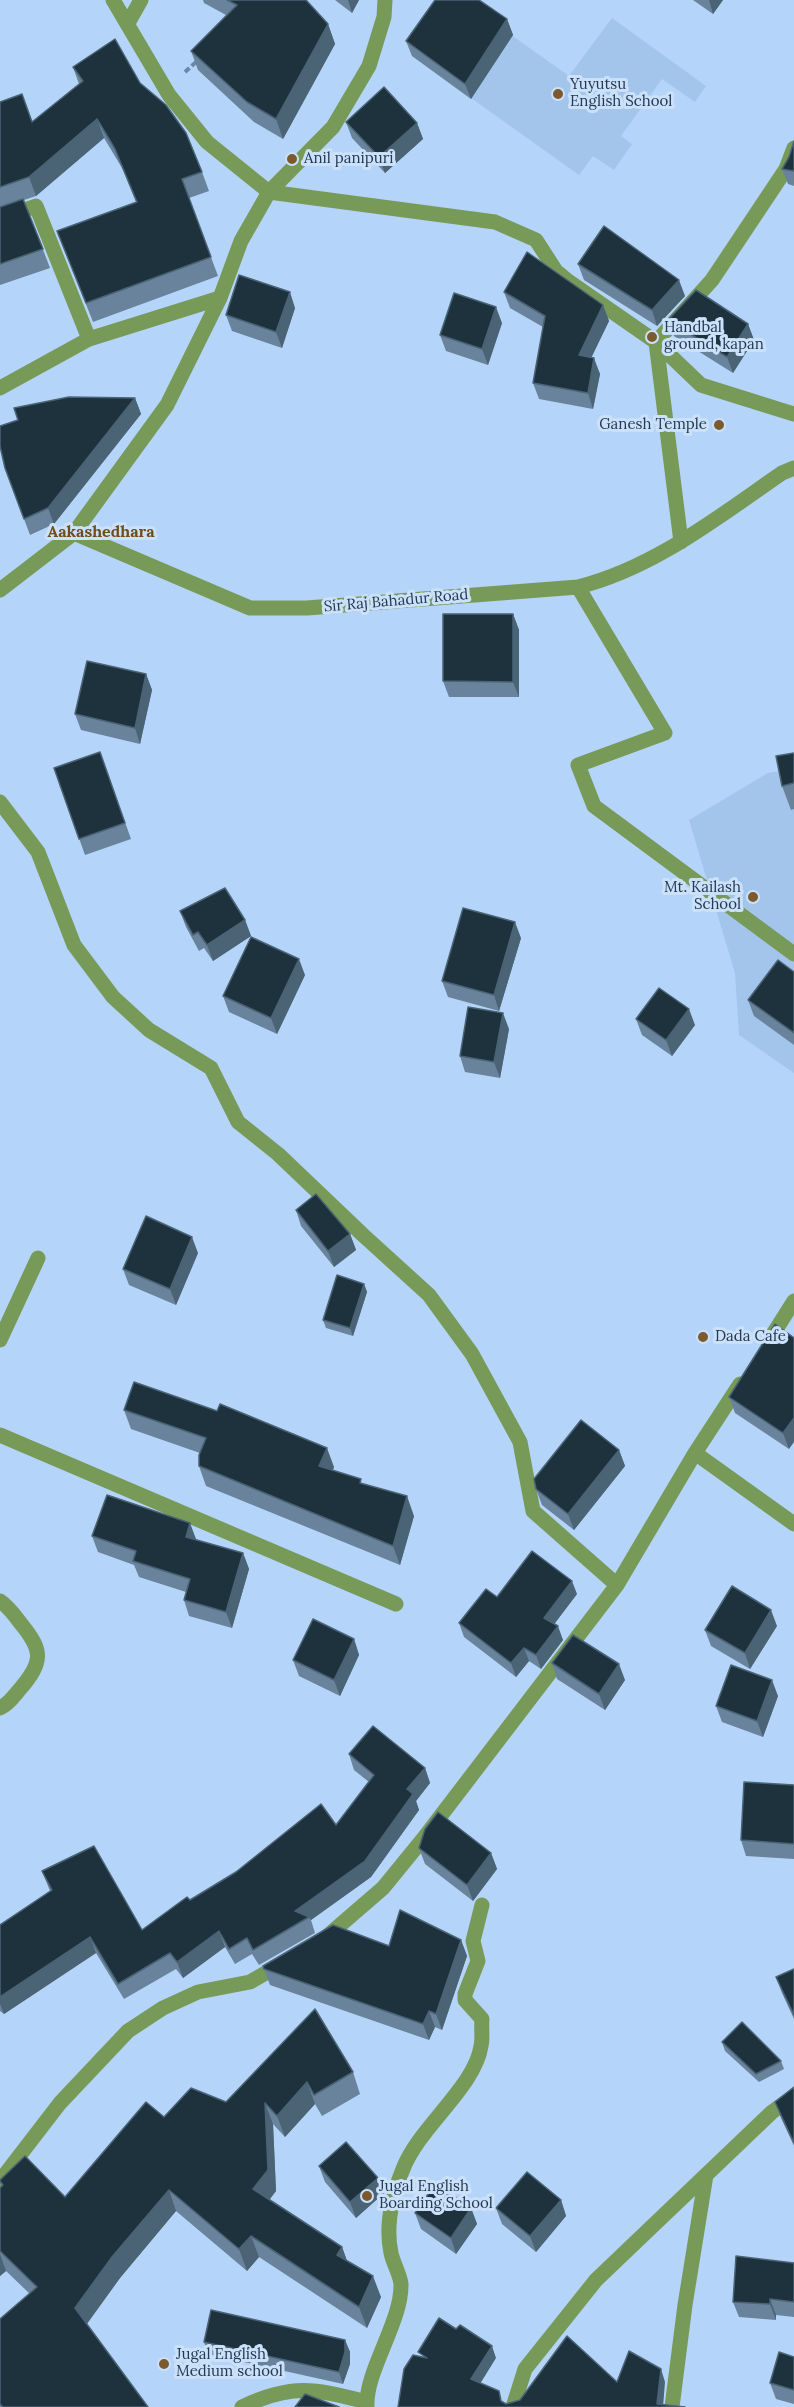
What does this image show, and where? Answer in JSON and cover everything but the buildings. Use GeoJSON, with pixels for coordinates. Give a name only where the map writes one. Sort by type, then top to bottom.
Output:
{"type":"FeatureCollection","features":[{"type":"Feature","properties":{"kind":"street"},"geometry":{"type":"LineString","coordinates":[[113,0],[150,67],[169,95],[207,142],[270,192],[405,208],[495,222],[516,230],[536,240],[556,271],[656,342],[701,385],[794,414]]}},
{"type":"Feature","properties":{"kind":"street"},"geometry":{"type":"LineString","coordinates":[[128,24],[141,0]]}},
{"type":"Feature","properties":{"kind":"street"},"geometry":{"type":"LineString","coordinates":[[0,590],[74,533],[167,405],[220,298],[241,241],[270,192],[333,127],[369,66],[384,17],[385,0]]}},
{"type":"Feature","properties":{"kind":"street"},"geometry":{"type":"LineString","coordinates":[[681,542],[656,342],[712,280],[786,169],[794,148]]}},
{"type":"Feature","properties":{"kind":"street"},"geometry":{"type":"LineString","coordinates":[[0,219],[36,206],[90,339]]}},
{"type":"Feature","properties":{"kind":"street"},"geometry":{"type":"LineString","coordinates":[[0,388],[90,339],[220,298]]}},
{"type":"Feature","properties":{"kind":"street","name":"Sir Raj Bahadur Road"},"geometry":{"type":"LineString","coordinates":[[74,533],[250,608],[307,608],[578,587],[612,578],[681,542],[782,473],[794,468]]}},
{"type":"Feature","properties":{"kind":"street"},"geometry":{"type":"LineString","coordinates":[[578,587],[664,732],[578,765],[594,806],[794,954]]}},
{"type":"Feature","properties":{"kind":"street"},"geometry":{"type":"LineString","coordinates":[[0,802],[38,852],[74,945],[93,966],[113,997],[149,1030],[211,1068],[238,1122],[278,1154],[429,1295],[472,1354],[520,1442],[533,1511],[617,1586]]}},
{"type":"Feature","properties":{"kind":"street"},"geometry":{"type":"LineString","coordinates":[[0,1340],[38,1258]]}},
{"type":"Feature","properties":{"kind":"street"},"geometry":{"type":"LineString","coordinates":[[0,2181],[60,2103],[128,2031],[163,2008],[198,1992],[250,1982],[332,1934],[383,1888],[617,1586],[695,1453],[794,1301]]}},
{"type":"Feature","properties":{"kind":"street"},"geometry":{"type":"LineString","coordinates":[[0,1435],[396,1604]]}},
{"type":"Feature","properties":{"kind":"street"},"geometry":{"type":"LineString","coordinates":[[695,1453],[794,1524]]}},
{"type":"Feature","properties":{"kind":"street"},"geometry":{"type":"LineString","coordinates":[[0,1601],[7,1605],[36,1643],[38,1659],[29,1679],[6,1705],[0,1708]]}},
{"type":"Feature","properties":{"kind":"street"},"geometry":{"type":"LineString","coordinates":[[242,2407],[264,2397],[290,2390],[317,2390],[367,2405],[394,2318],[401,2283],[391,2253],[388,2226],[395,2192],[413,2148],[472,2071],[481,2047],[482,2019],[465,2000],[465,1994],[478,1961],[473,1941],[482,1905]]}},
{"type":"Feature","properties":{"kind":"street"},"geometry":{"type":"LineString","coordinates":[[513,2407],[525,2369],[596,2280],[772,2112],[794,2096]]}},
{"type":"Feature","properties":{"kind":"street"},"geometry":{"type":"LineString","coordinates":[[672,2407],[685,2305],[706,2175]]}},
{"type":"Feature","properties":{"kind":"path"},"geometry":{"type":"LineString","coordinates":[[169,95],[182,75],[199,60]]}},
{"type":"Feature","properties":{"kind":"shaded area","name":"Yuyutsu English School"},"geometry":{"type":"Polygon","coordinates":[[[462,0],[569,76],[612,18],[706,86],[695,102],[662,79],[621,136],[632,144],[614,170],[593,156],[579,175],[412,56],[462,0]]]}},
{"type":"Feature","properties":{"kind":"shaded area","name":"Mt. Kailash School"},"geometry":{"type":"Polygon","coordinates":[[[794,769],[794,1073],[739,1035],[735,973],[689,820],[768,773],[794,769]]]}},
{"type":"Feature","properties":{"kind":"place","name":"Yuyutsu English School"},"geometry":{"type":"Point","coordinates":[558,94]}},
{"type":"Feature","properties":{"kind":"place","name":"Anil panipuri"},"geometry":{"type":"Point","coordinates":[292,159]}},
{"type":"Feature","properties":{"kind":"place","name":"Handbal ground, kapan"},"geometry":{"type":"Point","coordinates":[652,337]}},
{"type":"Feature","properties":{"kind":"place","name":"Ganesh Temple"},"geometry":{"type":"Point","coordinates":[719,425]}},
{"type":"Feature","properties":{"kind":"place","name":"Mt. Kailash School"},"geometry":{"type":"Point","coordinates":[753,897]}},
{"type":"Feature","properties":{"kind":"place","name":"Dada Cafe"},"geometry":{"type":"Point","coordinates":[703,1337]}},
{"type":"Feature","properties":{"kind":"place","name":"Jugal English Boarding School"},"geometry":{"type":"Point","coordinates":[367,2196]}},
{"type":"Feature","properties":{"kind":"place","name":"Jugal English Medium school"},"geometry":{"type":"Point","coordinates":[164,2364]}},
{"type":"Feature","properties":{"kind":"district","name":"Aakashedhara"},"geometry":{"type":"Point","coordinates":[101,532]}}]}
